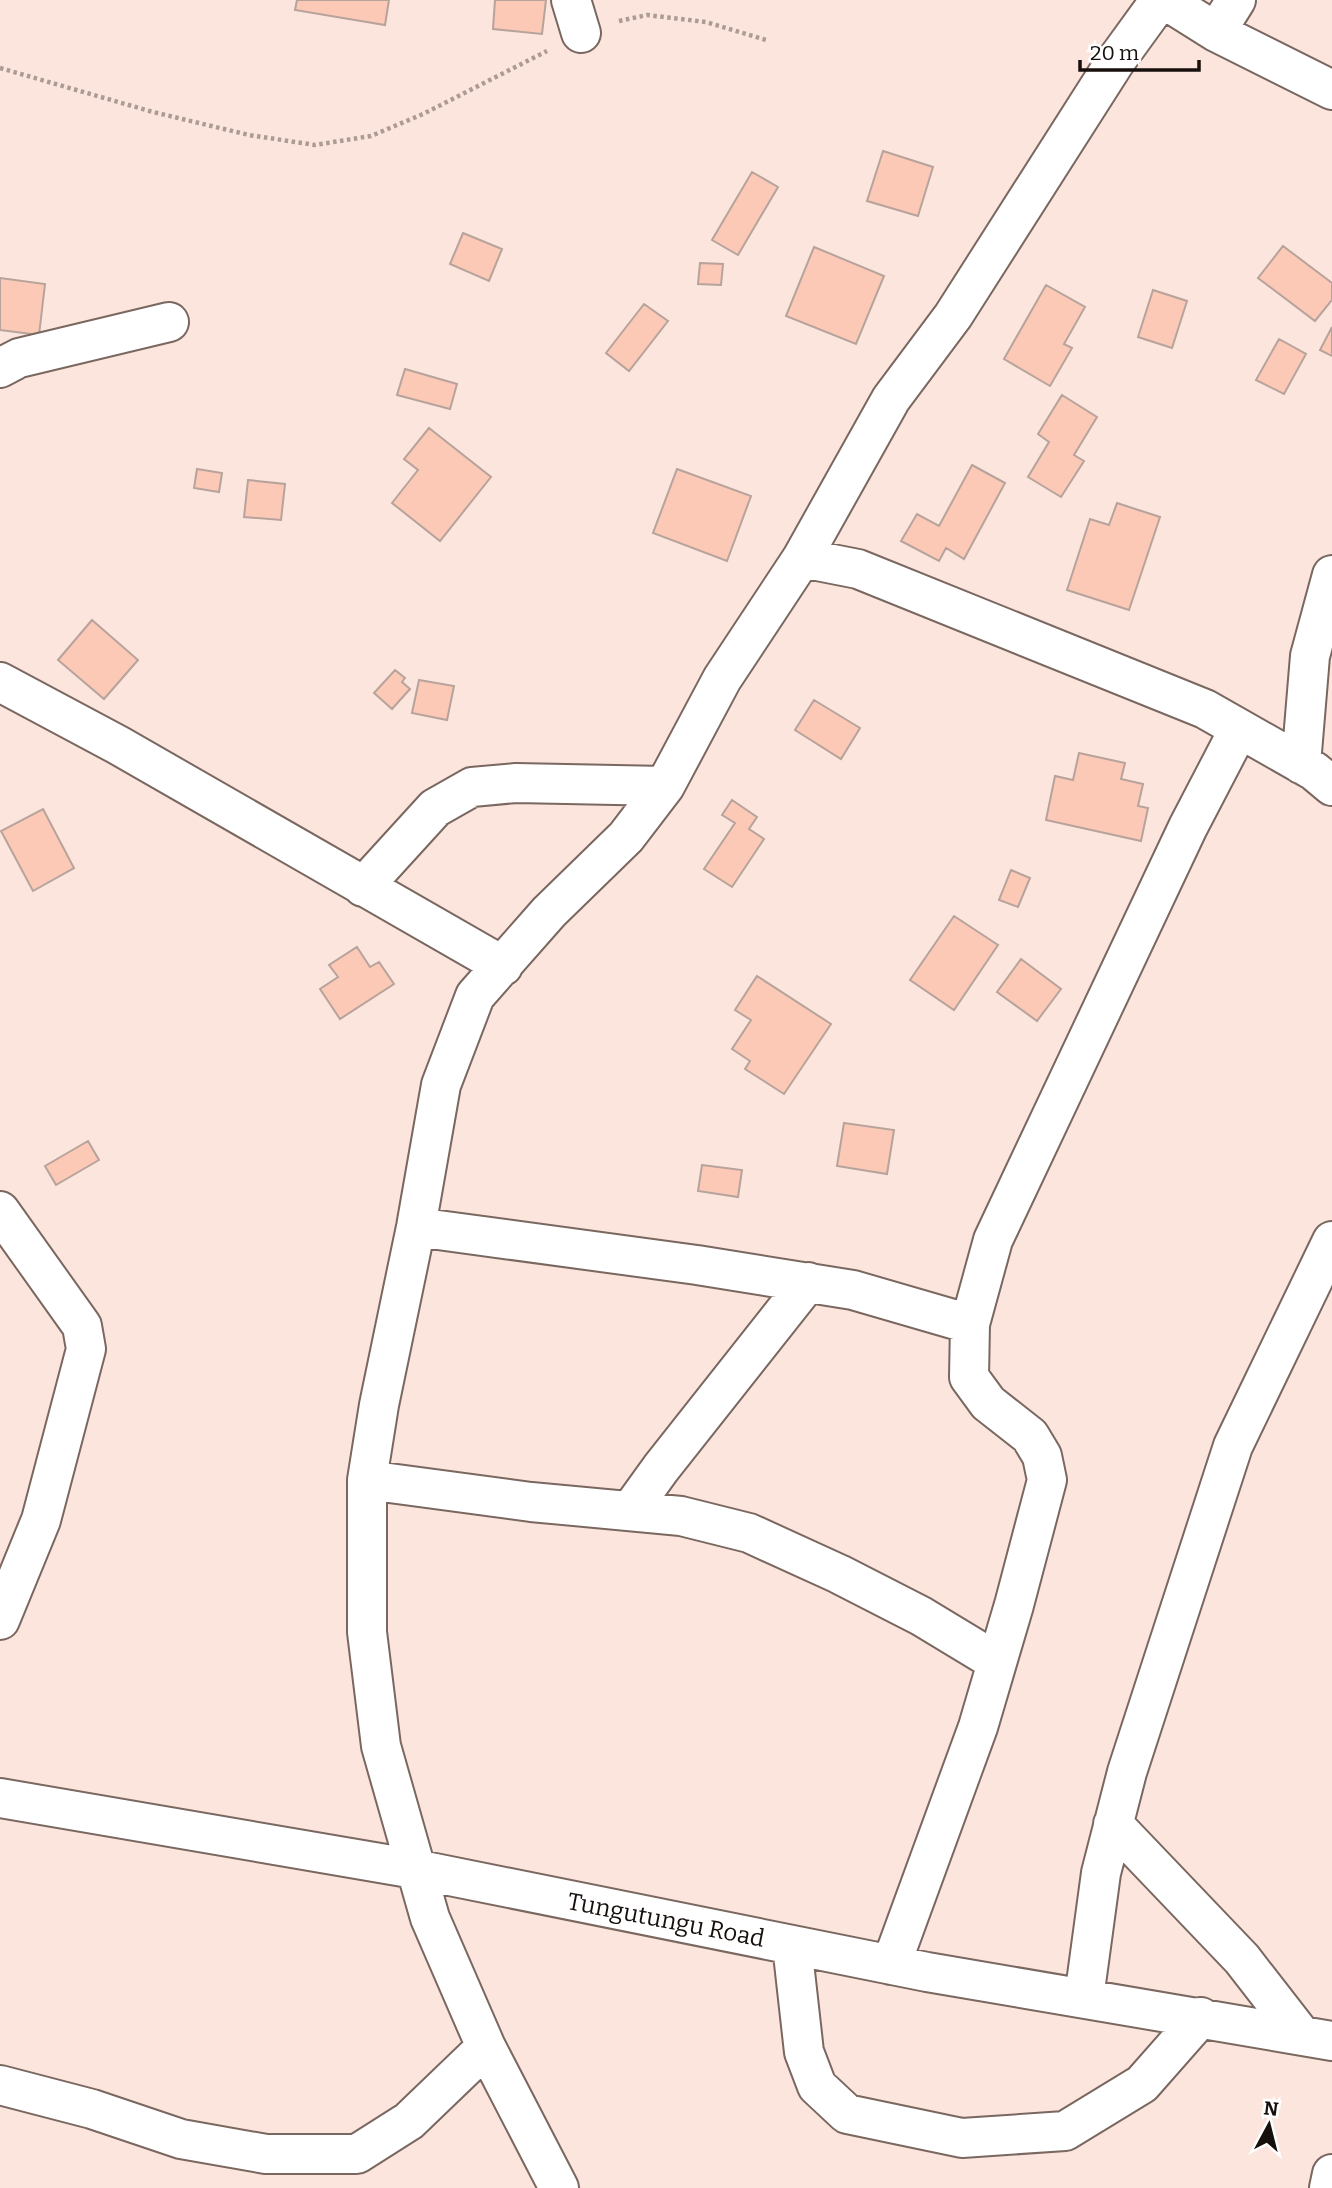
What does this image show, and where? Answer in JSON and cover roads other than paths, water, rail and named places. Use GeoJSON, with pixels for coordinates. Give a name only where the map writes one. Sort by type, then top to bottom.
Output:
{"type":"FeatureCollection","features":[{"type":"Feature","properties":{"kind":"street"},"geometry":{"type":"LineString","coordinates":[[559,2188],[486,2047],[430,1918],[381,1746],[371,1670],[367,1632],[367,1480],[441,1086],[475,996],[549,912],[626,837],[665,786],[722,679],[802,558],[891,399],[953,316],[1115,62],[1160,0]]}},
{"type":"Feature","properties":{"kind":"street"},"geometry":{"type":"LineString","coordinates":[[1165,0],[1226,16],[1332,90]]}},
{"type":"Feature","properties":{"kind":"street"},"geometry":{"type":"LineString","coordinates":[[0,368],[19,358],[169,321]]}},
{"type":"Feature","properties":{"kind":"street"},"geometry":{"type":"LineString","coordinates":[[802,558],[858,569],[1205,709],[1301,764],[1332,786]]}},
{"type":"Feature","properties":{"kind":"street"},"geometry":{"type":"LineString","coordinates":[[1301,764],[1310,656],[1332,575]]}},
{"type":"Feature","properties":{"kind":"street"},"geometry":{"type":"LineString","coordinates":[[0,682],[118,745],[503,966]]}},
{"type":"Feature","properties":{"kind":"street"},"geometry":{"type":"LineString","coordinates":[[891,1965],[978,1727],[1047,1480],[1042,1456],[1030,1436],[988,1403],[969,1377],[970,1324],[993,1240],[1188,827],[1240,729]]}},
{"type":"Feature","properties":{"kind":"street"},"geometry":{"type":"LineString","coordinates":[[363,887],[435,808],[472,787],[516,783],[665,786]]}},
{"type":"Feature","properties":{"kind":"street"},"geometry":{"type":"LineString","coordinates":[[0,1211],[82,1326],[86,1349],[41,1520],[0,1620]]}},
{"type":"Feature","properties":{"kind":"street"},"geometry":{"type":"LineString","coordinates":[[416,1227],[808,1282],[853,1290],[970,1324]]}},
{"type":"Feature","properties":{"kind":"street"},"geometry":{"type":"LineString","coordinates":[[1084,1998],[1101,1873],[1127,1772],[1233,1446],[1332,1241]]}},
{"type":"Feature","properties":{"kind":"street"},"geometry":{"type":"LineString","coordinates":[[629,1511],[808,1282]]}},
{"type":"Feature","properties":{"kind":"street"},"geometry":{"type":"LineString","coordinates":[[367,1480],[531,1502],[681,1516],[750,1533],[921,1616],[997,1662]]}},
{"type":"Feature","properties":{"kind":"street","name":"Tungutungu Road"},"geometry":{"type":"LineString","coordinates":[[0,1798],[415,1869],[891,1965],[1316,2038]]}},
{"type":"Feature","properties":{"kind":"street"},"geometry":{"type":"LineString","coordinates":[[1113,1824],[1316,2038]]}},
{"type":"Feature","properties":{"kind":"street"},"geometry":{"type":"LineString","coordinates":[[792,1945],[804,2052],[817,2086],[848,2114],[962,2138],[1065,2130],[1142,2084],[1201,2017]]}},
{"type":"Feature","properties":{"kind":"street"},"geometry":{"type":"LineString","coordinates":[[0,2085],[92,2109],[181,2139],[266,2154],[357,2154],[409,2120],[486,2047]]}},
{"type":"Feature","properties":{"kind":"street"},"geometry":{"type":"LineString","coordinates":[[1329,2188],[1332,2174]]}}]}
